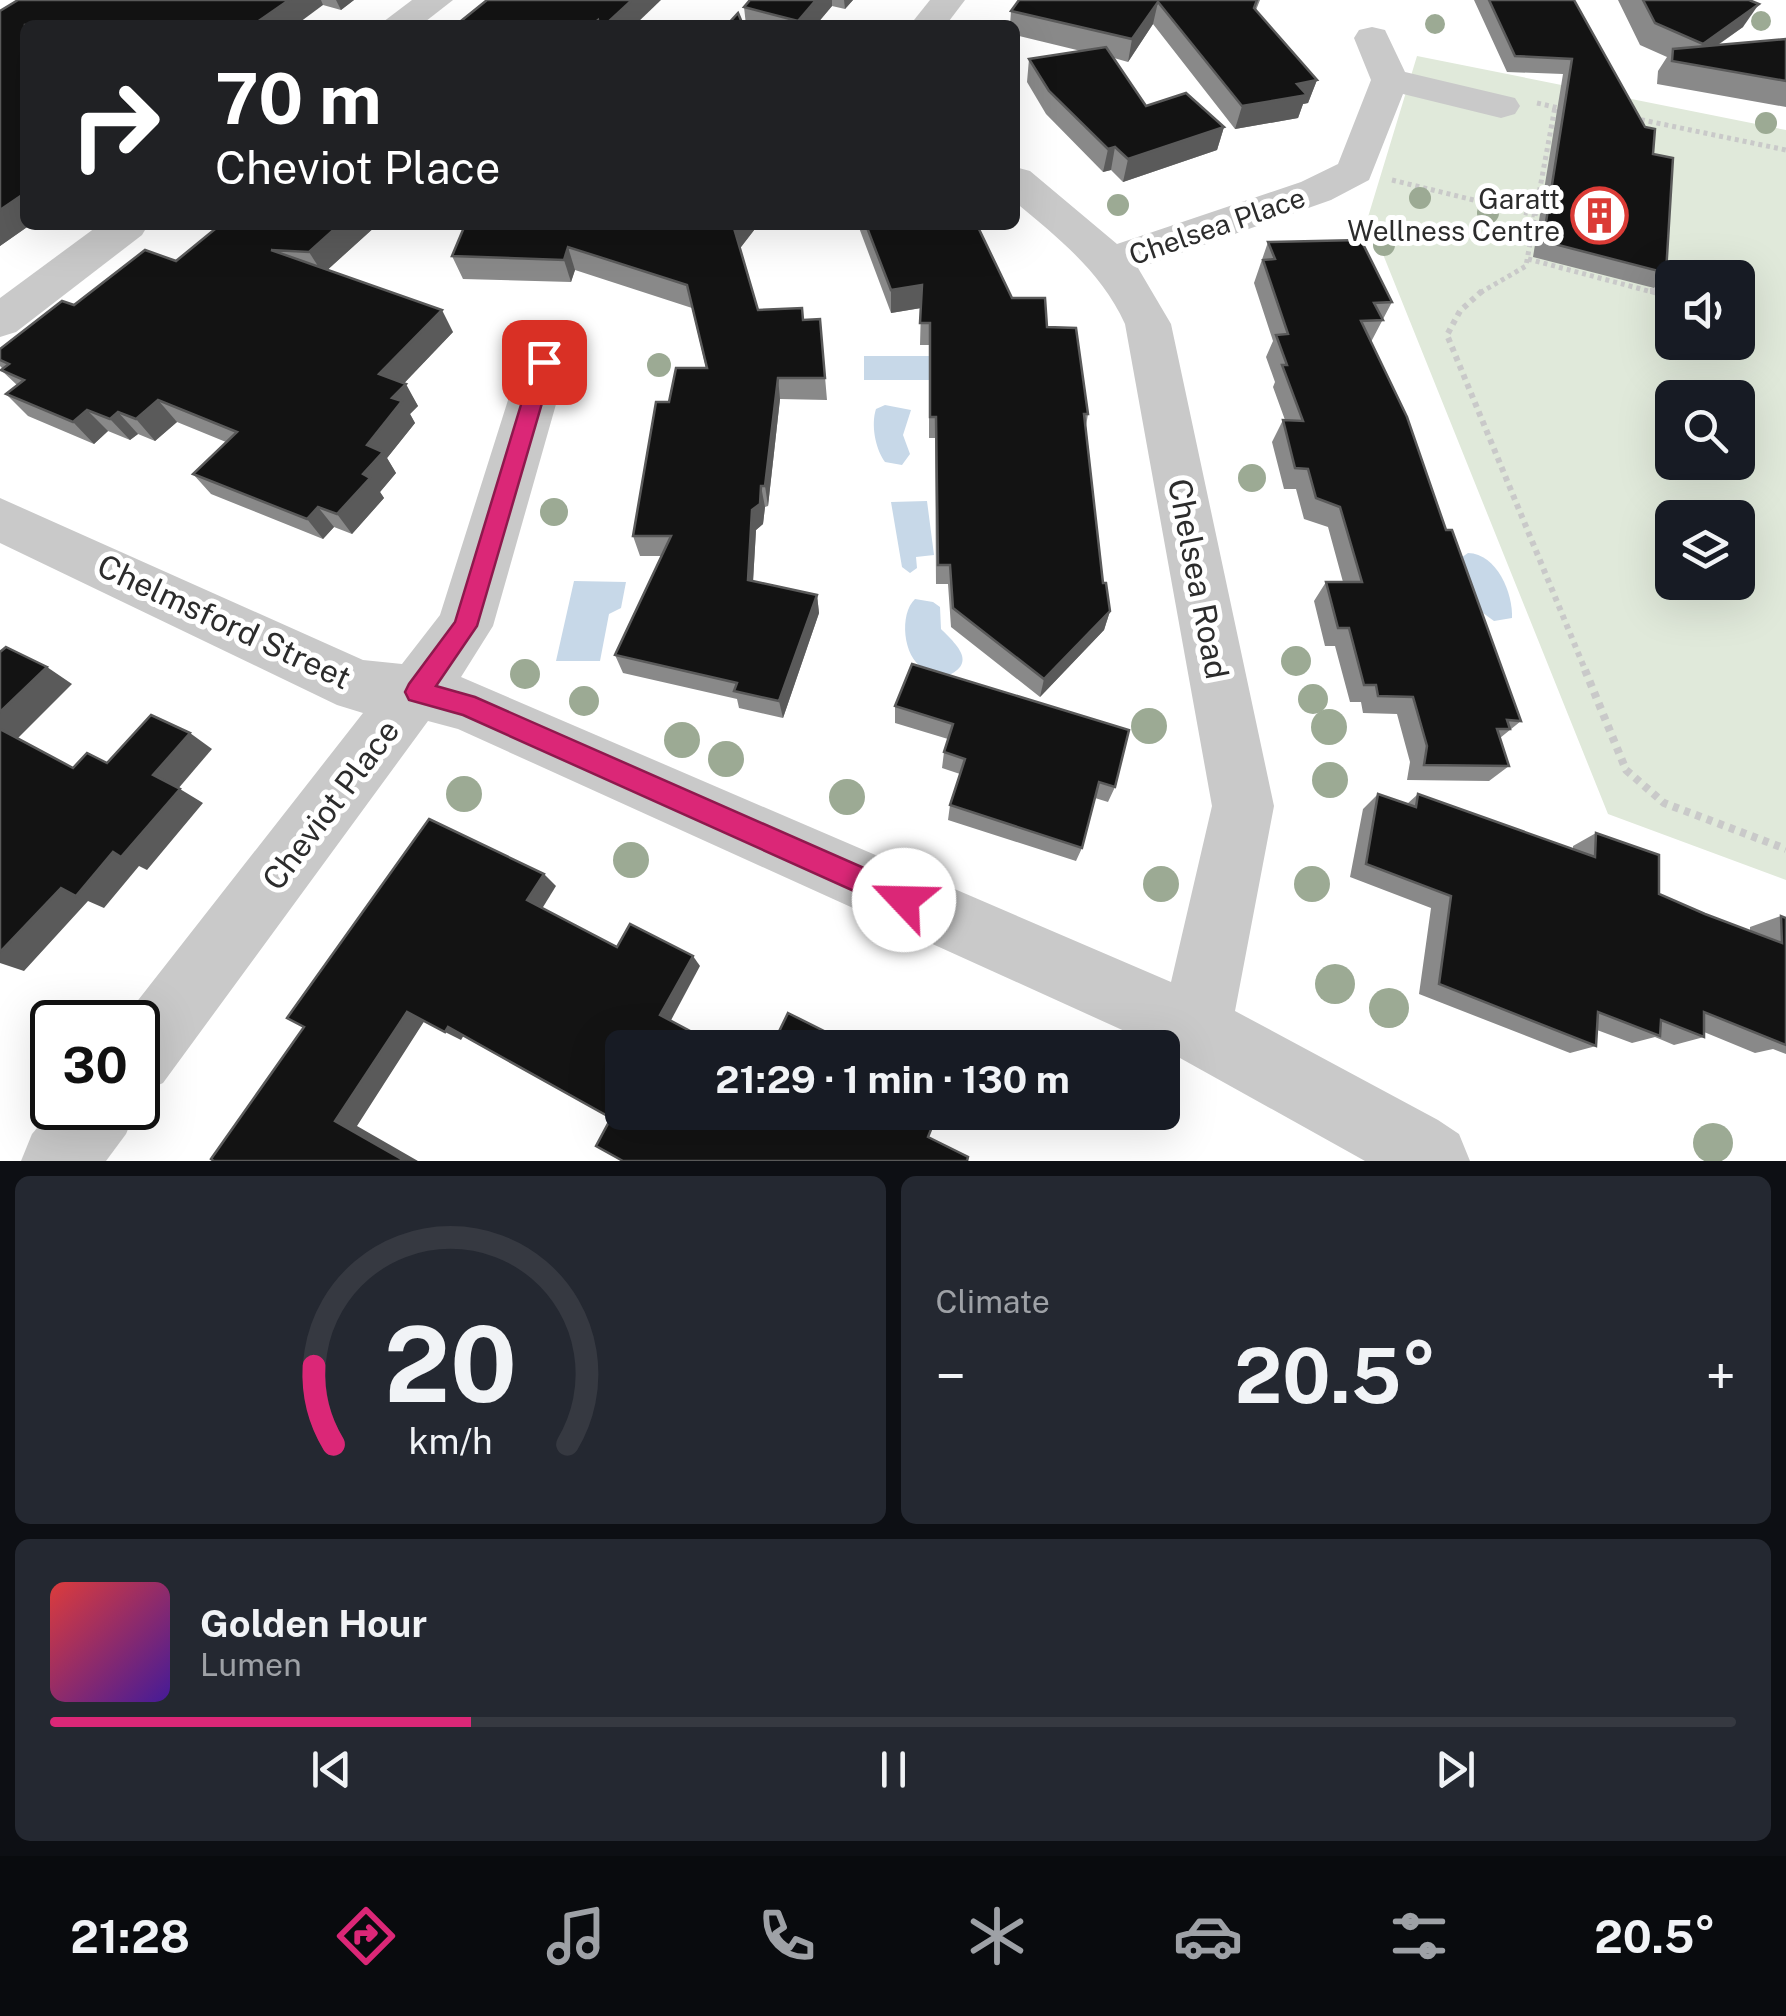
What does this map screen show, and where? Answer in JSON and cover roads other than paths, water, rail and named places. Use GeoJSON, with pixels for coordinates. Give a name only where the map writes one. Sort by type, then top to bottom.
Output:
{"type":"FeatureCollection","features":[{"type":"Feature","properties":{"kind":"street"},"geometry":{"type":"LineString","coordinates":[[405,20],[436,0]]}},
{"type":"Feature","properties":{"kind":"street"},"geometry":{"type":"LineString","coordinates":[[932,20],[948,0]]}},
{"type":"Feature","properties":{"kind":"street"},"geometry":{"type":"LineString","coordinates":[[1372,38],[1390,80],[1501,106]]}},
{"type":"Feature","properties":{"kind":"street","name":"Chelsea Place"},"geometry":{"type":"LineString","coordinates":[[1111,262],[1316,191],[1355,170],[1390,80]]}},
{"type":"Feature","properties":{"kind":"street","name":"Chelsea Road"},"geometry":{"type":"LineString","coordinates":[[1020,184],[1111,262],[1140,301],[1148,324],[1243,806],[1196,1029]]}},
{"type":"Feature","properties":{"kind":"street"},"geometry":{"type":"LineString","coordinates":[[0,321],[120,230]]}},
{"type":"Feature","properties":{"kind":"street","name":"Cheviot Place"},"geometry":{"type":"LineString","coordinates":[[160,1029],[465,626],[544,362]]}},
{"type":"Feature","properties":{"kind":"street","name":"Chelmsford Street"},"geometry":{"type":"LineString","coordinates":[[0,519],[358,686],[418,692],[466,705],[1196,1029],[1412,1146],[1432,1161]]}},
{"type":"Feature","properties":{"kind":"street"},"geometry":{"type":"LineString","coordinates":[[59,1161],[83,1130]]}},
{"type":"Feature","properties":{"kind":"water"},"geometry":{"type":"Polygon","coordinates":[[[864,356],[929,356],[929,380],[864,380],[864,356]]]}},
{"type":"Feature","properties":{"kind":"water"},"geometry":{"type":"Polygon","coordinates":[[[885,405],[911,410],[903,435],[910,454],[902,465],[885,462],[876,443],[876,409],[885,405]]]}},
{"type":"Feature","properties":{"kind":"water"},"geometry":{"type":"Polygon","coordinates":[[[927,501],[934,555],[916,557],[917,568],[910,573],[902,567],[891,502],[927,501]]]}},
{"type":"Feature","properties":{"kind":"water"},"geometry":{"type":"Polygon","coordinates":[[[1468,553],[1495,567],[1510,597],[1512,618],[1494,621],[1483,613],[1458,560],[1468,553]]]}},
{"type":"Feature","properties":{"kind":"water"},"geometry":{"type":"Polygon","coordinates":[[[574,581],[626,582],[621,608],[609,614],[600,661],[556,661],[574,581]]]}},
{"type":"Feature","properties":{"kind":"water"},"geometry":{"type":"Polygon","coordinates":[[[915,599],[940,607],[941,629],[961,653],[961,665],[947,676],[923,668],[911,655],[905,625],[915,599]]]}},
{"type":"Feature","properties":{"kind":"place","name":"Garatt Wellness Centre"},"geometry":{"type":"Point","coordinates":[1599,215]}}]}
